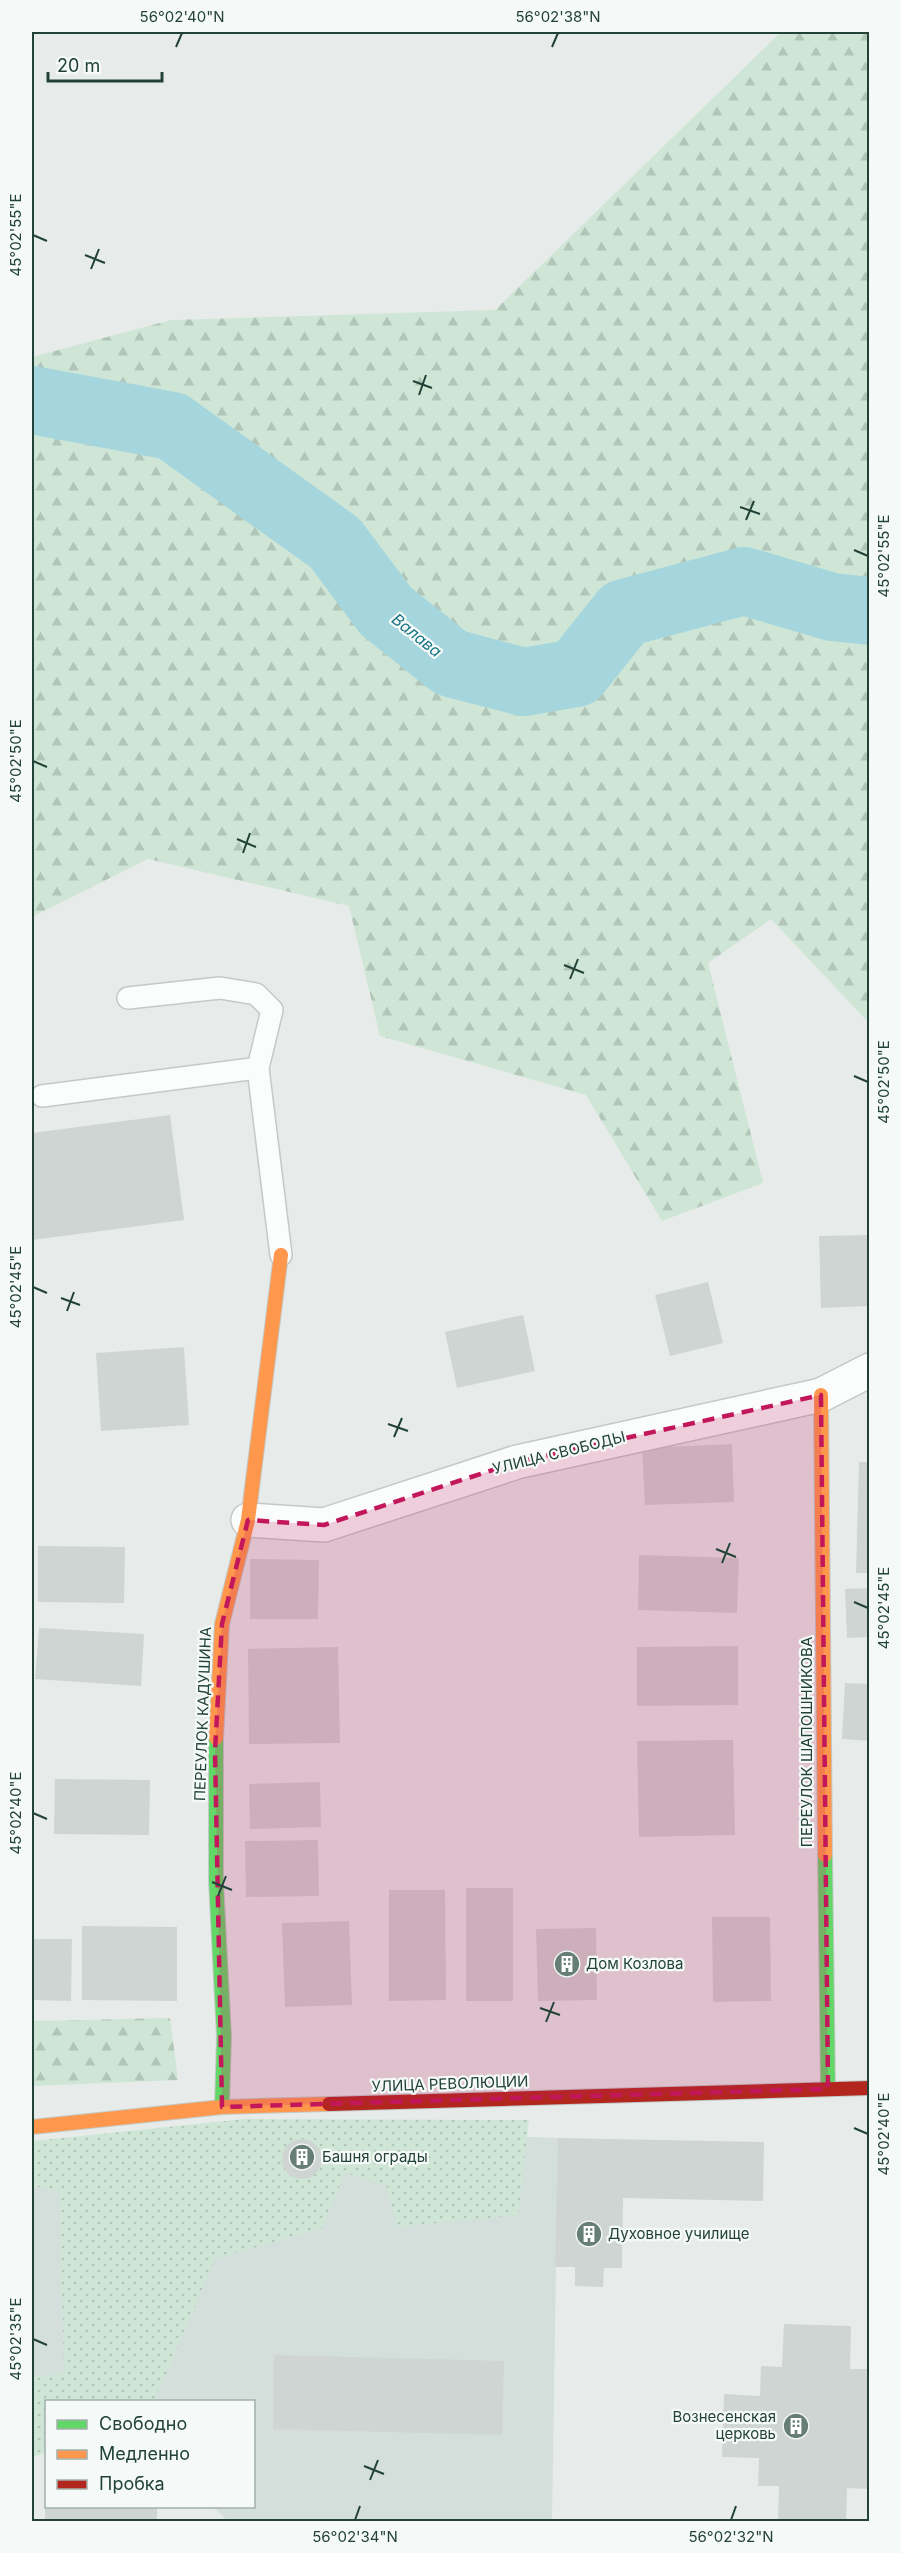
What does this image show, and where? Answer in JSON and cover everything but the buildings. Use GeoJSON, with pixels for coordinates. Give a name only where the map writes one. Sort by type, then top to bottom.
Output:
{"type":"FeatureCollection","features":[{"type":"Feature","properties":{"kind":"street","name":"ПЕРЕУЛОК КАДУШИНА"},"geometry":{"type":"LineString","coordinates":[[222,2107],[224,2036],[216,1881],[215,1751],[222,1624],[248,1520],[281,1255]]}},
{"type":"Feature","properties":{"kind":"street","name":"УЛИЦА СВОБОДЫ"},"geometry":{"type":"LineString","coordinates":[[248,1520],[324,1525],[517,1462],[821,1395],[870,1370]]}},
{"type":"Feature","properties":{"kind":"street","name":"ПЕРЕУЛОК ШАПОШНИКОВА"},"geometry":{"type":"LineString","coordinates":[[821,1395],[828,2089]]}},
{"type":"Feature","properties":{"kind":"street","name":"УЛИЦА РЕВОЛЮЦИИ"},"geometry":{"type":"LineString","coordinates":[[32,2127],[222,2107],[870,2088]]}},
{"type":"Feature","properties":{"kind":"lane"},"geometry":{"type":"LineString","coordinates":[[128,998],[220,988],[256,994],[272,1010],[258,1068],[281,1255]]}},
{"type":"Feature","properties":{"kind":"lane"},"geometry":{"type":"LineString","coordinates":[[42,1096],[258,1068]]}},
{"type":"Feature","properties":{"kind":"highlighted area"},"geometry":{"type":"Polygon","coordinates":[[[821,1395],[828,2089],[222,2107],[215,1751],[222,1624],[248,1520],[324,1525],[517,1462],[821,1395]]]}},
{"type":"Feature","properties":{"kind":"shaded area"},"geometry":{"type":"Polygon","coordinates":[[[327,2130],[558,2138],[552,2521],[228,2521],[214,2508],[255,2508],[255,2400],[45,2400],[32,2439],[32,2156],[327,2130]]]}},
{"type":"Feature","properties":{"kind":"green space"},"geometry":{"type":"Polygon","coordinates":[[[781,32],[869,32],[869,1023],[771,919],[708,963],[763,1183],[662,1221],[586,1095],[380,1036],[349,906],[148,859],[32,917],[32,357],[171,320],[495,310],[781,32]]]}},
{"type":"Feature","properties":{"kind":"green space"},"geometry":{"type":"Polygon","coordinates":[[[170,2018],[178,2080],[32,2086],[32,2021],[170,2018]]]}},
{"type":"Feature","properties":{"kind":"green space"},"geometry":{"type":"Polygon","coordinates":[[[244,2119],[529,2120],[518,2215],[397,2227],[386,2185],[345,2173],[322,2228],[215,2259],[154,2400],[45,2400],[45,2453],[32,2457],[32,2378],[64,2373],[60,2191],[32,2186],[32,2141],[244,2119]]]}},
{"type":"Feature","properties":{"kind":"waterway","name":"Валава"},"geometry":{"type":"LineString","coordinates":[[32,400],[172,426],[335,543],[386,611],[451,663],[524,682],[576,673],[624,613],[744,581],[832,607],[870,611]]}},
{"type":"Feature","properties":{"kind":"traffic: fast"},"geometry":{"type":"LineString","coordinates":[[216,1738],[216,1881],[224,2036],[222,2107]]}},
{"type":"Feature","properties":{"kind":"traffic: fast"},"geometry":{"type":"LineString","coordinates":[[825,1855],[828,2089]]}},
{"type":"Feature","properties":{"kind":"traffic: slow"},"geometry":{"type":"LineString","coordinates":[[216,1738],[222,1624],[248,1520],[281,1255]]}},
{"type":"Feature","properties":{"kind":"traffic: slow"},"geometry":{"type":"LineString","coordinates":[[821,1395],[825,1855]]}},
{"type":"Feature","properties":{"kind":"traffic: slow"},"geometry":{"type":"LineString","coordinates":[[32,2127],[222,2107],[329,2104]]}},
{"type":"Feature","properties":{"kind":"traffic: jam"},"geometry":{"type":"LineString","coordinates":[[329,2104],[870,2088]]}},
{"type":"Feature","properties":{"kind":"place","name":"Дом Козлова"},"geometry":{"type":"Point","coordinates":[567,1964]}},
{"type":"Feature","properties":{"kind":"place","name":"Башня ограды"},"geometry":{"type":"Point","coordinates":[302,2157]}},
{"type":"Feature","properties":{"kind":"place","name":"Духовное училище"},"geometry":{"type":"Point","coordinates":[589,2234]}},
{"type":"Feature","properties":{"kind":"place","name":"Вознесенская церковь"},"geometry":{"type":"Point","coordinates":[796,2426]}}]}
